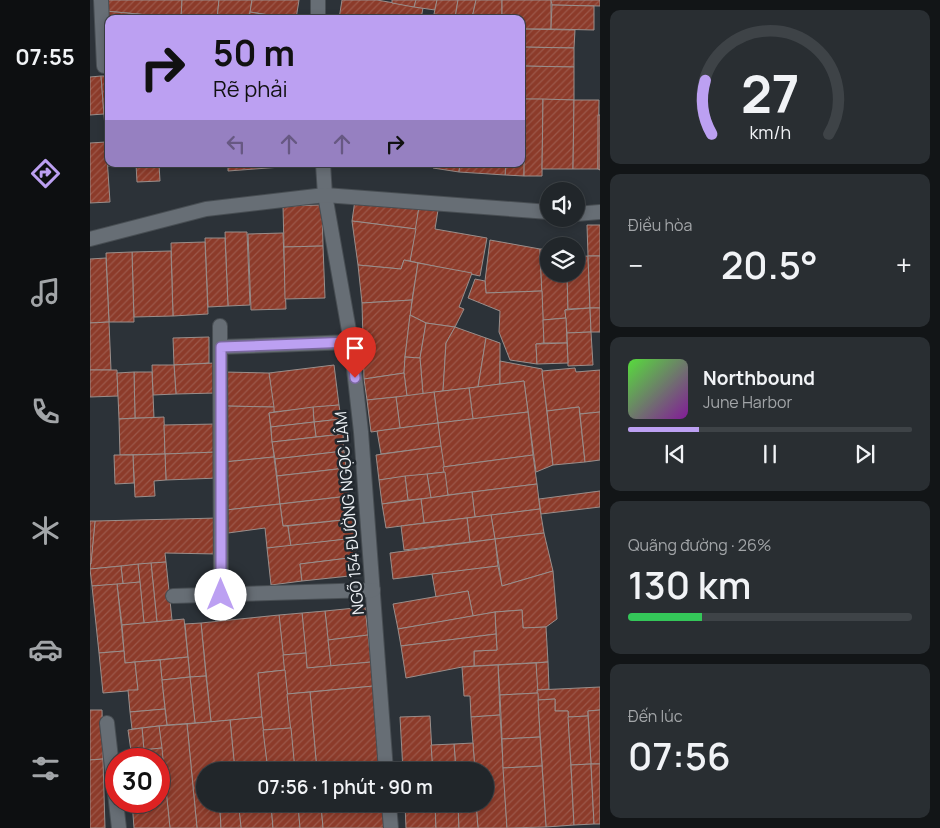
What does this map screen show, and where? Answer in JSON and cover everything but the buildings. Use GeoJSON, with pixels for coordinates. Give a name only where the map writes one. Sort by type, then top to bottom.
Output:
{"type":"FeatureCollection","features":[{"type":"Feature","properties":{"kind":"street"},"geometry":{"type":"LineString","coordinates":[[101,0],[104,66]]}},
{"type":"Feature","properties":{"kind":"street"},"geometry":{"type":"LineString","coordinates":[[318,0],[318,15]]}},
{"type":"Feature","properties":{"kind":"street","name":"NGÕ 154 ĐƯỜNG NGỌC LÂM"},"geometry":{"type":"LineString","coordinates":[[324,167],[325,195],[351,342],[373,590],[385,762]]}},
{"type":"Feature","properties":{"kind":"street"},"geometry":{"type":"LineString","coordinates":[[90,239],[206,208],[325,195],[540,211]]}},
{"type":"Feature","properties":{"kind":"street"},"geometry":{"type":"LineString","coordinates":[[585,213],[600,212]]}},
{"type":"Feature","properties":{"kind":"street"},"geometry":{"type":"LineString","coordinates":[[220,326],[221,595]]}},
{"type":"Feature","properties":{"kind":"street"},"geometry":{"type":"LineString","coordinates":[[221,347],[351,342]]}},
{"type":"Feature","properties":{"kind":"street"},"geometry":{"type":"LineString","coordinates":[[173,596],[373,590]]}},
{"type":"Feature","properties":{"kind":"street"},"geometry":{"type":"LineString","coordinates":[[107,723],[119,828]]}},
{"type":"Feature","properties":{"kind":"street"},"geometry":{"type":"LineString","coordinates":[[390,812],[391,828]]}},
{"type":"Feature","properties":{"kind":"route"},"geometry":{"type":"LineString","coordinates":[[221,595],[221,347],[351,342],[355,378]]}}]}
